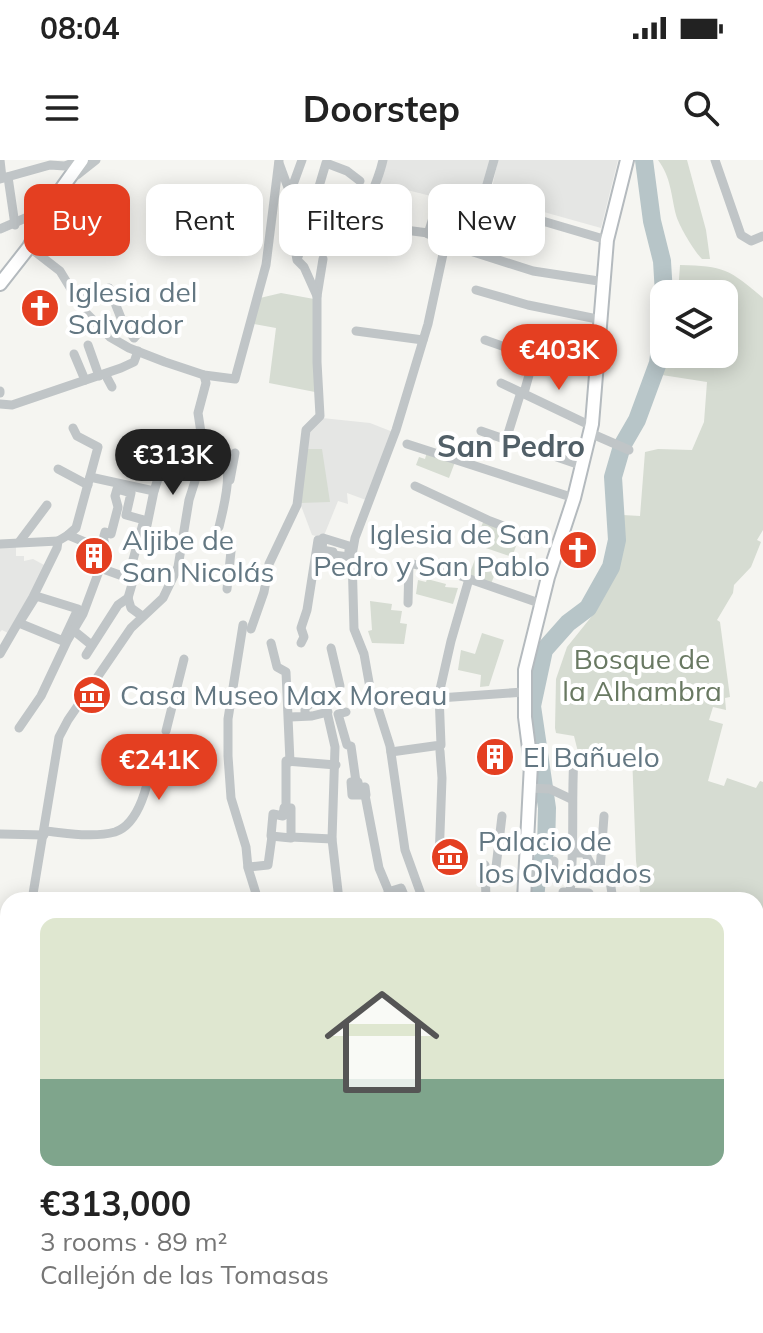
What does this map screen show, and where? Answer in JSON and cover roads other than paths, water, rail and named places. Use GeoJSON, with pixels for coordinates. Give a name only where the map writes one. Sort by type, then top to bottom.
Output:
{"type":"FeatureCollection","features":[{"type":"Feature","properties":{"kind":"street"},"geometry":{"type":"LineString","coordinates":[[0,160],[15,225]]}},
{"type":"Feature","properties":{"kind":"street"},"geometry":{"type":"LineString","coordinates":[[77,164],[77,175],[96,160]]}},
{"type":"Feature","properties":{"kind":"street"},"geometry":{"type":"LineString","coordinates":[[293,184],[302,160]]}},
{"type":"Feature","properties":{"kind":"street"},"geometry":{"type":"LineString","coordinates":[[383,160],[379,181],[374,186],[359,224],[448,238],[462,224],[471,206],[439,198],[428,233]]}},
{"type":"Feature","properties":{"kind":"street"},"geometry":{"type":"LineString","coordinates":[[420,892],[402,834],[391,752],[379,710],[372,699],[364,654],[354,629],[352,555],[355,538],[396,430],[423,340],[443,254],[449,241],[462,228],[484,195],[494,160]]}},
{"type":"Feature","properties":{"kind":"street"},"geometry":{"type":"LineString","coordinates":[[525,892],[534,788],[524,692],[525,670],[591,429],[607,240],[627,160]]}},
{"type":"Feature","properties":{"kind":"street"},"geometry":{"type":"LineString","coordinates":[[715,160],[741,235],[751,241],[763,236]]}},
{"type":"Feature","properties":{"kind":"street"},"geometry":{"type":"LineString","coordinates":[[279,161],[287,184]]}},
{"type":"Feature","properties":{"kind":"street"},"geometry":{"type":"LineString","coordinates":[[41,256],[60,271],[103,332],[138,351],[204,375],[231,380],[238,375],[266,265],[279,161]]}},
{"type":"Feature","properties":{"kind":"street"},"geometry":{"type":"LineString","coordinates":[[297,260],[326,163],[347,171],[360,181]]}},
{"type":"Feature","properties":{"kind":"street"},"geometry":{"type":"LineString","coordinates":[[3,178],[50,165],[77,164]]}},
{"type":"Feature","properties":{"kind":"street"},"geometry":{"type":"LineString","coordinates":[[64,184],[77,164]]}},
{"type":"Feature","properties":{"kind":"street"},"geometry":{"type":"LineString","coordinates":[[0,229],[24,222]]}},
{"type":"Feature","properties":{"kind":"street"},"geometry":{"type":"LineString","coordinates":[[545,222],[607,240]]}},
{"type":"Feature","properties":{"kind":"street"},"geometry":{"type":"LineString","coordinates":[[0,284],[24,253]]}},
{"type":"Feature","properties":{"kind":"street"},"geometry":{"type":"LineString","coordinates":[[296,256],[317,296]]}},
{"type":"Feature","properties":{"kind":"street"},"geometry":{"type":"LineString","coordinates":[[486,256],[533,271],[605,282]]}},
{"type":"Feature","properties":{"kind":"street"},"geometry":{"type":"LineString","coordinates":[[256,892],[231,798],[228,719],[247,627],[264,592],[269,564],[297,505],[306,430],[320,416],[317,296],[323,259]]}},
{"type":"Feature","properties":{"kind":"street"},"geometry":{"type":"LineString","coordinates":[[75,296],[93,289],[109,288],[123,323],[134,338],[144,326]]}},
{"type":"Feature","properties":{"kind":"street"},"geometry":{"type":"LineString","coordinates":[[476,290],[528,305],[602,320]]}},
{"type":"Feature","properties":{"kind":"street"},"geometry":{"type":"LineString","coordinates":[[356,331],[423,340]]}},
{"type":"Feature","properties":{"kind":"street"},"geometry":{"type":"LineString","coordinates":[[485,340],[598,374]]}},
{"type":"Feature","properties":{"kind":"street"},"geometry":{"type":"LineString","coordinates":[[88,345],[102,375],[112,387]]}},
{"type":"Feature","properties":{"kind":"street"},"geometry":{"type":"LineString","coordinates":[[0,404],[12,405],[102,375],[134,362],[138,351]]}},
{"type":"Feature","properties":{"kind":"street"},"geometry":{"type":"LineString","coordinates":[[74,354],[85,380]]}},
{"type":"Feature","properties":{"kind":"street"},"geometry":{"type":"LineString","coordinates":[[506,440],[534,357]]}},
{"type":"Feature","properties":{"kind":"street"},"geometry":{"type":"LineString","coordinates":[[33,892],[59,737],[131,628],[163,598],[178,567],[189,500],[201,462],[203,447],[198,413],[206,383],[204,375]]}},
{"type":"Feature","properties":{"kind":"street"},"geometry":{"type":"LineString","coordinates":[[501,383],[629,450]]}},
{"type":"Feature","properties":{"kind":"street"},"geometry":{"type":"LineString","coordinates":[[0,654],[33,597],[57,544],[76,528],[98,447],[77,436],[73,428]]}},
{"type":"Feature","properties":{"kind":"street"},"geometry":{"type":"LineString","coordinates":[[481,431],[583,466]]}},
{"type":"Feature","properties":{"kind":"street"},"geometry":{"type":"LineString","coordinates":[[219,527],[227,491],[232,452],[218,439],[227,469],[227,491]]}},
{"type":"Feature","properties":{"kind":"street"},"geometry":{"type":"LineString","coordinates":[[407,444],[574,498]]}},
{"type":"Feature","properties":{"kind":"street"},"geometry":{"type":"LineString","coordinates":[[142,616],[131,608],[128,598],[167,451]]}},
{"type":"Feature","properties":{"kind":"street"},"geometry":{"type":"LineString","coordinates":[[58,469],[89,481],[154,491]]}},
{"type":"Feature","properties":{"kind":"street"},"geometry":{"type":"LineString","coordinates":[[415,486],[490,521],[558,547]]}},
{"type":"Feature","properties":{"kind":"street"},"geometry":{"type":"LineString","coordinates":[[117,489],[131,493],[126,515],[144,520],[128,578],[103,569],[107,550],[103,543],[104,536],[105,532],[111,534],[118,507],[117,489]]}},
{"type":"Feature","properties":{"kind":"street"},"geometry":{"type":"LineString","coordinates":[[20,541],[47,505]]}},
{"type":"Feature","properties":{"kind":"street"},"geometry":{"type":"LineString","coordinates":[[19,728],[41,696],[83,614],[105,555],[104,550],[68,535]]}},
{"type":"Feature","properties":{"kind":"street"},"geometry":{"type":"LineString","coordinates":[[301,643],[304,637],[301,628],[307,610],[318,540]]}},
{"type":"Feature","properties":{"kind":"street"},"geometry":{"type":"LineString","coordinates":[[3,544],[20,541],[57,544]]}},
{"type":"Feature","properties":{"kind":"street"},"geometry":{"type":"LineString","coordinates":[[227,589],[232,542]]}},
{"type":"Feature","properties":{"kind":"street"},"geometry":{"type":"LineString","coordinates":[[408,603],[409,563],[542,604]]}},
{"type":"Feature","properties":{"kind":"street"},"geometry":{"type":"LineString","coordinates":[[439,860],[442,793],[439,698],[469,579]]}},
{"type":"Feature","properties":{"kind":"street"},"geometry":{"type":"LineString","coordinates":[[36,596],[78,609],[64,640],[19,623],[36,596]]}},
{"type":"Feature","properties":{"kind":"street"},"geometry":{"type":"LineString","coordinates":[[86,655],[118,605],[128,598]]}},
{"type":"Feature","properties":{"kind":"street"},"geometry":{"type":"LineString","coordinates":[[73,630],[89,643]]}},
{"type":"Feature","properties":{"kind":"street"},"geometry":{"type":"LineString","coordinates":[[248,867],[268,865],[273,814],[283,816],[286,808],[290,717],[286,672],[277,667],[271,643]]}},
{"type":"Feature","properties":{"kind":"street"},"geometry":{"type":"LineString","coordinates":[[331,648],[340,686]]}},
{"type":"Feature","properties":{"kind":"street"},"geometry":{"type":"LineString","coordinates":[[166,731],[184,659]]}},
{"type":"Feature","properties":{"kind":"street"},"geometry":{"type":"LineString","coordinates":[[439,698],[524,692]]}},
{"type":"Feature","properties":{"kind":"street"},"geometry":{"type":"LineString","coordinates":[[305,716],[305,708],[319,695],[332,729],[336,765],[332,839],[338,892]]}},
{"type":"Feature","properties":{"kind":"street"},"geometry":{"type":"LineString","coordinates":[[290,717],[327,712]]}},
{"type":"Feature","properties":{"kind":"street"},"geometry":{"type":"LineString","coordinates":[[346,712],[338,714],[347,745],[351,746],[357,789],[365,795],[379,868],[388,892]]}},
{"type":"Feature","properties":{"kind":"street"},"geometry":{"type":"LineString","coordinates":[[391,752],[441,746]]}},
{"type":"Feature","properties":{"kind":"street"},"geometry":{"type":"LineString","coordinates":[[0,834],[93,835],[117,831],[136,811],[148,785],[155,748],[163,749]]}},
{"type":"Feature","properties":{"kind":"street"},"geometry":{"type":"LineString","coordinates":[[566,892],[573,853],[571,799],[574,756]]}},
{"type":"Feature","properties":{"kind":"street"},"geometry":{"type":"LineString","coordinates":[[288,761],[336,765]]}},
{"type":"Feature","properties":{"kind":"street"},"geometry":{"type":"LineString","coordinates":[[534,788],[550,789],[571,799]]}},
{"type":"Feature","properties":{"kind":"street"},"geometry":{"type":"LineString","coordinates":[[286,808],[291,808],[291,837]]}},
{"type":"Feature","properties":{"kind":"street"},"geometry":{"type":"LineString","coordinates":[[487,892],[502,816]]}},
{"type":"Feature","properties":{"kind":"street"},"geometry":{"type":"LineString","coordinates":[[573,853],[585,853],[594,870],[600,870],[604,816]]}},
{"type":"Feature","properties":{"kind":"street"},"geometry":{"type":"LineString","coordinates":[[272,836],[332,839]]}},
{"type":"Feature","properties":{"kind":"street"},"geometry":{"type":"LineString","coordinates":[[528,873],[553,877],[554,861]]}},
{"type":"Feature","properties":{"kind":"street"},"geometry":{"type":"LineString","coordinates":[[610,881],[612,892]]}},
{"type":"Feature","properties":{"kind":"waterway"},"geometry":{"type":"LineString","coordinates":[[644,160],[663,280]]}},
{"type":"Feature","properties":{"kind":"waterway"},"geometry":{"type":"LineString","coordinates":[[536,892],[546,849],[547,808],[532,706],[544,650],[568,623],[588,608],[611,567],[617,540],[613,477],[622,446],[637,420],[656,368]]}},
{"type":"Feature","properties":{"kind":"place","name":"Iglesia del Salvador"},"geometry":{"type":"Point","coordinates":[40,308]}},
{"type":"Feature","properties":{"kind":"place","name":"Iglesia de San Pedro y San Pablo"},"geometry":{"type":"Point","coordinates":[578,550]}},
{"type":"Feature","properties":{"kind":"place","name":"Aljibe de San Nicolás"},"geometry":{"type":"Point","coordinates":[94,556]}},
{"type":"Feature","properties":{"kind":"place","name":"Casa Museo Max Moreau"},"geometry":{"type":"Point","coordinates":[92,695]}},
{"type":"Feature","properties":{"kind":"place","name":"El Bañuelo"},"geometry":{"type":"Point","coordinates":[495,757]}},
{"type":"Feature","properties":{"kind":"place","name":"Palacio de los Olvidados"},"geometry":{"type":"Point","coordinates":[450,857]}},
{"type":"Feature","properties":{"kind":"district","name":"San Pedro"},"geometry":{"type":"Point","coordinates":[511,447]}},
{"type":"Feature","properties":{"kind":"park label","name":"Bosque de la Alhambra"},"geometry":{"type":"Point","coordinates":[642,675]}}]}
